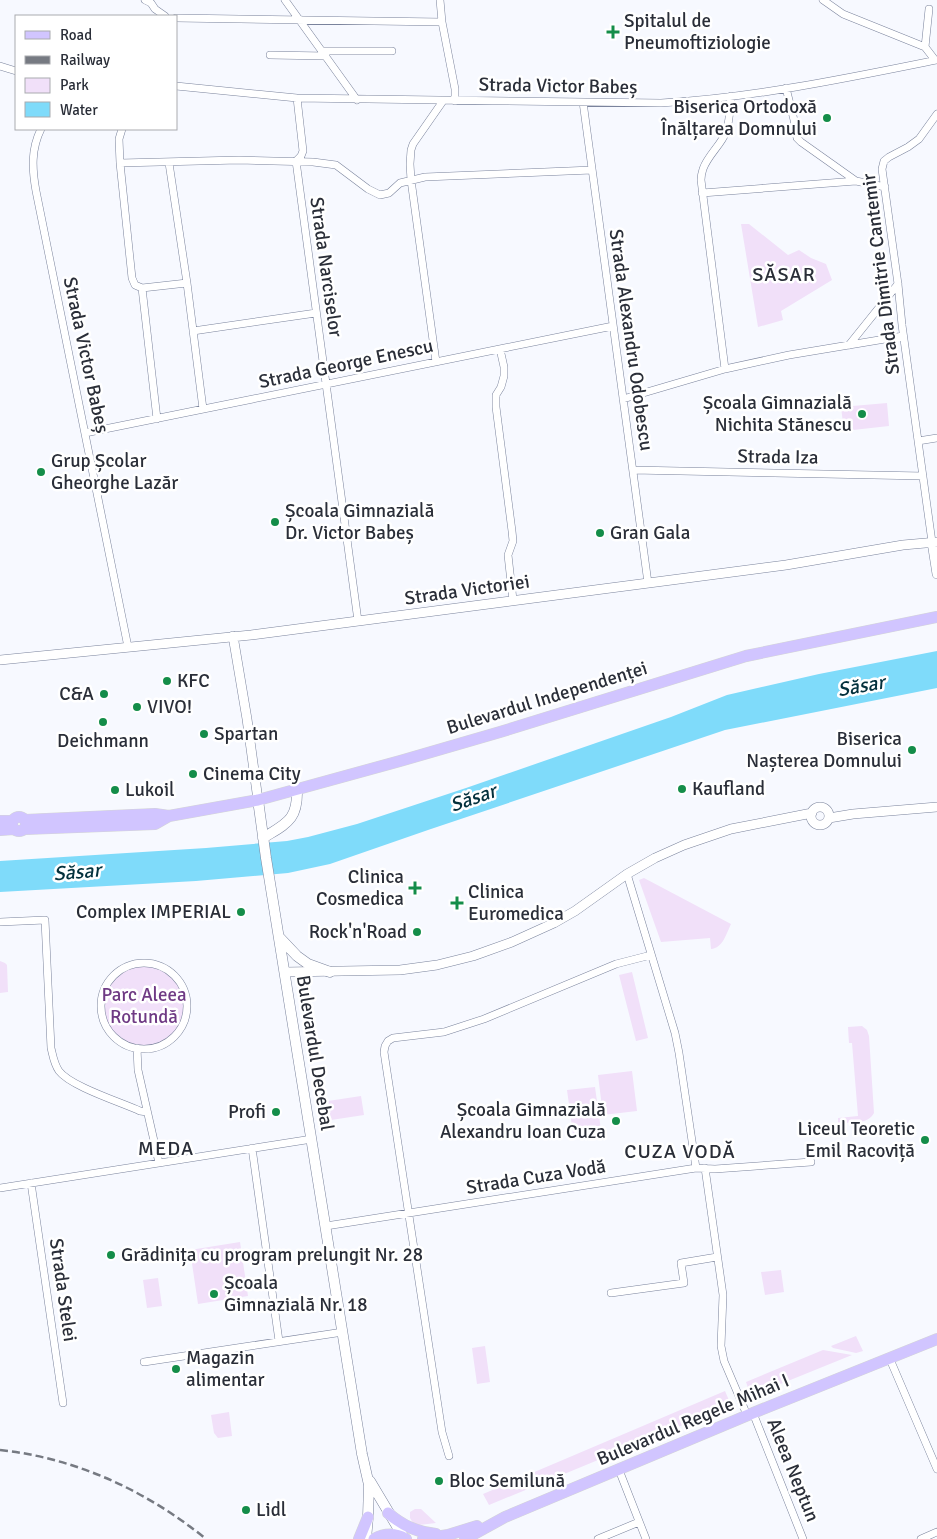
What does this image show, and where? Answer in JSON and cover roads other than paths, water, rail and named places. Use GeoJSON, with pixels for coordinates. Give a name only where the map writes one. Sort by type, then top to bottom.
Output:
{"type":"FeatureCollection","features":[{"type":"Feature","properties":{"kind":"main road","name":"Bulevardul Independenței"},"geometry":{"type":"LineString","coordinates":[[0,821],[19,825],[155,824],[169,816],[258,800],[500,732],[738,658],[937,617]]}},
{"type":"Feature","properties":{"kind":"main road"},"geometry":{"type":"LineString","coordinates":[[263,838],[284,826],[290,820],[298,802],[297,789]]}},
{"type":"Feature","properties":{"kind":"main road","name":"Bulevardul Decebal"},"geometry":{"type":"LineString","coordinates":[[258,800],[369,1485],[366,1539]]}},
{"type":"Feature","properties":{"kind":"main road","name":"Bulevardul Independenței"},"geometry":{"type":"LineString","coordinates":[[0,830],[19,825]]}},
{"type":"Feature","properties":{"kind":"main road"},"geometry":{"type":"LineString","coordinates":[[279,938],[308,964],[330,972]]}},
{"type":"Feature","properties":{"kind":"main road","name":"Bulevardul Regele Mihai I"},"geometry":{"type":"LineString","coordinates":[[467,1534],[750,1414],[937,1339]]}},
{"type":"Feature","properties":{"kind":"main road","name":"Bulevardul Decebal"},"geometry":{"type":"LineString","coordinates":[[366,1474],[388,1514],[405,1539]]}},
{"type":"Feature","properties":{"kind":"main road"},"geometry":{"type":"LineString","coordinates":[[388,1514],[412,1529],[448,1535]]}},
{"type":"Feature","properties":{"kind":"main road"},"geometry":{"type":"LineString","coordinates":[[358,1539],[368,1518]]}},
{"type":"Feature","properties":{"kind":"main road"},"geometry":{"type":"LineString","coordinates":[[374,1539],[393,1534],[405,1539]]}},
{"type":"Feature","properties":{"kind":"main road"},"geometry":{"type":"LineString","coordinates":[[423,1539],[467,1534]]}},
{"type":"Feature","properties":{"kind":"street"},"geometry":{"type":"LineString","coordinates":[[285,0],[357,100]]}},
{"type":"Feature","properties":{"kind":"street"},"geometry":{"type":"LineString","coordinates":[[440,0],[442,22],[455,88],[455,101]]}},
{"type":"Feature","properties":{"kind":"street"},"geometry":{"type":"LineString","coordinates":[[823,0],[843,14],[925,47],[936,60]]}},
{"type":"Feature","properties":{"kind":"street"},"geometry":{"type":"LineString","coordinates":[[149,1],[155,10],[163,15]]}},
{"type":"Feature","properties":{"kind":"street"},"geometry":{"type":"LineString","coordinates":[[925,47],[929,9]]}},
{"type":"Feature","properties":{"kind":"street"},"geometry":{"type":"LineString","coordinates":[[178,18],[442,22]]}},
{"type":"Feature","properties":{"kind":"street"},"geometry":{"type":"LineString","coordinates":[[270,55],[392,51]]}},
{"type":"Feature","properties":{"kind":"street","name":"Strada Victor Babeș"},"geometry":{"type":"LineString","coordinates":[[178,86],[297,98],[661,103],[786,88],[936,60]]}},
{"type":"Feature","properties":{"kind":"street"},"geometry":{"type":"LineString","coordinates":[[0,66],[15,71]]}},
{"type":"Feature","properties":{"kind":"street"},"geometry":{"type":"LineString","coordinates":[[786,88],[797,138],[856,181]]}},
{"type":"Feature","properties":{"kind":"street"},"geometry":{"type":"LineString","coordinates":[[725,369],[700,180],[706,162],[718,147],[726,132],[731,96]]}},
{"type":"Feature","properties":{"kind":"street","name":"Strada Narciselor"},"geometry":{"type":"LineString","coordinates":[[297,98],[303,150],[301,156],[296,161],[358,621]]}},
{"type":"Feature","properties":{"kind":"street"},"geometry":{"type":"LineString","coordinates":[[436,362],[411,180],[410,150],[443,101]]}},
{"type":"Feature","properties":{"kind":"street","name":"Strada Alexandru Odobescu"},"geometry":{"type":"LineString","coordinates":[[583,102],[648,583]]}},
{"type":"Feature","properties":{"kind":"street","name":"Strada Dimitrie Cantemir"},"geometry":{"type":"LineString","coordinates":[[937,114],[919,139],[908,147],[889,156],[884,161],[882,169],[922,476],[934,542],[937,574]]}},
{"type":"Feature","properties":{"kind":"street","name":"Strada Victor Babeș"},"geometry":{"type":"LineString","coordinates":[[41,130],[34,151],[33,173],[128,647]]}},
{"type":"Feature","properties":{"kind":"street"},"geometry":{"type":"LineString","coordinates":[[122,130],[119,139],[120,163],[132,278],[135,285],[142,288],[187,283]]}},
{"type":"Feature","properties":{"kind":"street"},"geometry":{"type":"LineString","coordinates":[[120,163],[239,160],[313,162],[336,166],[368,189],[380,195],[389,193],[400,183],[425,177],[592,170]]}},
{"type":"Feature","properties":{"kind":"street"},"geometry":{"type":"LineString","coordinates":[[169,163],[203,410]]}},
{"type":"Feature","properties":{"kind":"street"},"geometry":{"type":"LineString","coordinates":[[702,193],[856,181],[884,187]]}},
{"type":"Feature","properties":{"kind":"street"},"geometry":{"type":"LineString","coordinates":[[850,345],[898,284]]}},
{"type":"Feature","properties":{"kind":"street"},"geometry":{"type":"LineString","coordinates":[[142,288],[157,419]]}},
{"type":"Feature","properties":{"kind":"street"},"geometry":{"type":"LineString","coordinates":[[193,331],[316,313]]}},
{"type":"Feature","properties":{"kind":"street","name":"Strada George Enescu"},"geometry":{"type":"LineString","coordinates":[[85,434],[613,326]]}},
{"type":"Feature","properties":{"kind":"street"},"geometry":{"type":"LineString","coordinates":[[623,399],[725,369],[789,355],[903,336]]}},
{"type":"Feature","properties":{"kind":"street"},"geometry":{"type":"LineString","coordinates":[[500,349],[504,376],[496,395],[496,407],[512,531],[512,541],[508,555],[513,600]]}},
{"type":"Feature","properties":{"kind":"street"},"geometry":{"type":"LineString","coordinates":[[918,441],[937,438]]}},
{"type":"Feature","properties":{"kind":"street","name":"Strada Iza"},"geometry":{"type":"LineString","coordinates":[[633,470],[922,476]]}},
{"type":"Feature","properties":{"kind":"street","name":"Strada Victoriei"},"geometry":{"type":"LineString","coordinates":[[0,660],[358,621],[786,565],[903,545],[934,542]]}},
{"type":"Feature","properties":{"kind":"street","name":"Bulevardul Decebal"},"geometry":{"type":"LineString","coordinates":[[233,636],[248,719],[258,800]]}},
{"type":"Feature","properties":{"kind":"street"},"geometry":{"type":"LineString","coordinates":[[828,814],[853,814],[937,807]]}},
{"type":"Feature","properties":{"kind":"street"},"geometry":{"type":"LineString","coordinates":[[824,808],[828,814],[827,822],[822,825],[816,824],[812,816],[816,809],[824,808]]}},
{"type":"Feature","properties":{"kind":"street"},"geometry":{"type":"LineString","coordinates":[[285,972],[372,972],[414,969],[491,950],[533,934],[554,923],[627,874],[662,855],[700,839],[747,826],[789,818],[812,816]]}},
{"type":"Feature","properties":{"kind":"street"},"geometry":{"type":"LineString","coordinates":[[627,874],[679,1052],[696,1168]]}},
{"type":"Feature","properties":{"kind":"street"},"geometry":{"type":"LineString","coordinates":[[0,922],[44,920],[51,1048],[55,1064],[60,1072],[76,1084],[140,1111],[147,1112]]}},
{"type":"Feature","properties":{"kind":"street"},"geometry":{"type":"LineString","coordinates":[[449,1456],[442,1432],[384,1046],[393,1038],[444,1032],[493,1015],[616,964],[651,955]]}},
{"type":"Feature","properties":{"kind":"street"},"geometry":{"type":"LineString","coordinates":[[143,963],[170,971],[179,981],[186,994],[187,1001],[186,1015],[181,1028],[166,1042],[152,1048],[138,1048],[125,1044],[109,1030],[103,1018],[101,1004],[104,990],[117,973],[129,966],[143,963]]}},
{"type":"Feature","properties":{"kind":"street"},"geometry":{"type":"LineString","coordinates":[[138,1048],[138,1070],[159,1163]]}},
{"type":"Feature","properties":{"kind":"street"},"geometry":{"type":"LineString","coordinates":[[0,1188],[312,1139]]}},
{"type":"Feature","properties":{"kind":"street"},"geometry":{"type":"LineString","coordinates":[[252,1148],[280,1342]]}},
{"type":"Feature","properties":{"kind":"street","name":"Strada Cuza Vodă"},"geometry":{"type":"LineString","coordinates":[[326,1226],[696,1168],[715,1169],[811,1162]]}},
{"type":"Feature","properties":{"kind":"street","name":"Aleea Neptun"},"geometry":{"type":"LineString","coordinates":[[704,1168],[723,1295],[721,1333],[724,1361],[750,1414],[803,1539]]}},
{"type":"Feature","properties":{"kind":"street","name":"Strada Stelei"},"geometry":{"type":"LineString","coordinates":[[31,1183],[64,1403]]}},
{"type":"Feature","properties":{"kind":"street"},"geometry":{"type":"LineString","coordinates":[[611,1293],[684,1283],[681,1263],[717,1257]]}},
{"type":"Feature","properties":{"kind":"street"},"geometry":{"type":"LineString","coordinates":[[144,1362],[343,1332]]}},
{"type":"Feature","properties":{"kind":"street"},"geometry":{"type":"LineString","coordinates":[[889,1358],[937,1469]]}},
{"type":"Feature","properties":{"kind":"street"},"geometry":{"type":"LineString","coordinates":[[619,1470],[646,1539]]}},
{"type":"Feature","properties":{"kind":"street"},"geometry":{"type":"LineString","coordinates":[[598,1539],[640,1522]]}},
{"type":"Feature","properties":{"kind":"street"},"geometry":{"type":"LineString","coordinates":[[921,1539],[937,1532]]}},
{"type":"Feature","properties":{"kind":"water","name":"Săsar"},"geometry":{"type":"Polygon","coordinates":[[[937,651],[937,688],[725,730],[330,864],[288,873],[196,881],[0,892],[0,861],[206,848],[287,841],[308,837],[357,824],[466,788],[671,717],[727,695],[819,674],[937,651]]]}},
{"type":"Feature","properties":{"kind":"railway"},"geometry":{"type":"LineString","coordinates":[[0,1450],[56,1461],[83,1469],[109,1480],[160,1506],[206,1539]]}},
{"type":"Feature","properties":{"kind":"place","name":"Spitalul de Pneumoftiziologie"},"geometry":{"type":"Point","coordinates":[613,32]}},
{"type":"Feature","properties":{"kind":"place","name":"Biserica Ortodoxă Înălțarea Domnului"},"geometry":{"type":"Point","coordinates":[827,118]}},
{"type":"Feature","properties":{"kind":"place","name":"Școala Gimnazială Nichita Stănescu"},"geometry":{"type":"Point","coordinates":[862,414]}},
{"type":"Feature","properties":{"kind":"place","name":"Grup Școlar Gheorghe Lazăr"},"geometry":{"type":"Point","coordinates":[41,472]}},
{"type":"Feature","properties":{"kind":"place","name":"Școala Gimnazială Dr. Victor Babeș"},"geometry":{"type":"Point","coordinates":[275,522]}},
{"type":"Feature","properties":{"kind":"place","name":"Gran Gala"},"geometry":{"type":"Point","coordinates":[600,533]}},
{"type":"Feature","properties":{"kind":"place","name":"KFC"},"geometry":{"type":"Point","coordinates":[167,681]}},
{"type":"Feature","properties":{"kind":"place","name":"C&A"},"geometry":{"type":"Point","coordinates":[104,694]}},
{"type":"Feature","properties":{"kind":"place","name":"VIVO!"},"geometry":{"type":"Point","coordinates":[137,707]}},
{"type":"Feature","properties":{"kind":"place","name":"Deichmann"},"geometry":{"type":"Point","coordinates":[103,722]}},
{"type":"Feature","properties":{"kind":"place","name":"Spartan"},"geometry":{"type":"Point","coordinates":[204,734]}},
{"type":"Feature","properties":{"kind":"place","name":"Biserica Nașterea Domnului"},"geometry":{"type":"Point","coordinates":[912,750]}},
{"type":"Feature","properties":{"kind":"place","name":"Cinema City"},"geometry":{"type":"Point","coordinates":[193,774]}},
{"type":"Feature","properties":{"kind":"place","name":"Kaufland"},"geometry":{"type":"Point","coordinates":[682,789]}},
{"type":"Feature","properties":{"kind":"place","name":"Lukoil"},"geometry":{"type":"Point","coordinates":[115,790]}},
{"type":"Feature","properties":{"kind":"place","name":"Clinica Cosmedica"},"geometry":{"type":"Point","coordinates":[415,888]}},
{"type":"Feature","properties":{"kind":"place","name":"Clinica Euromedica"},"geometry":{"type":"Point","coordinates":[457,903]}},
{"type":"Feature","properties":{"kind":"place","name":"Complex IMPERIAL"},"geometry":{"type":"Point","coordinates":[241,912]}},
{"type":"Feature","properties":{"kind":"place","name":"Rock'n'Road"},"geometry":{"type":"Point","coordinates":[417,932]}},
{"type":"Feature","properties":{"kind":"place","name":"Profi"},"geometry":{"type":"Point","coordinates":[276,1112]}},
{"type":"Feature","properties":{"kind":"place","name":"Școala Gimnazială Alexandru Ioan Cuza"},"geometry":{"type":"Point","coordinates":[616,1121]}},
{"type":"Feature","properties":{"kind":"place","name":"Liceul Teoretic Emil Racoviță"},"geometry":{"type":"Point","coordinates":[925,1140]}},
{"type":"Feature","properties":{"kind":"place","name":"Grădinița cu program prelungit Nr. 28"},"geometry":{"type":"Point","coordinates":[111,1255]}},
{"type":"Feature","properties":{"kind":"place","name":"Școala Gimnazială Nr. 18"},"geometry":{"type":"Point","coordinates":[214,1294]}},
{"type":"Feature","properties":{"kind":"place","name":"Magazin alimentar"},"geometry":{"type":"Point","coordinates":[176,1369]}},
{"type":"Feature","properties":{"kind":"place","name":"Bloc Semilună"},"geometry":{"type":"Point","coordinates":[439,1481]}},
{"type":"Feature","properties":{"kind":"place","name":"Lidl"},"geometry":{"type":"Point","coordinates":[246,1510]}},
{"type":"Feature","properties":{"kind":"district","name":"SĂSAR"},"geometry":{"type":"Point","coordinates":[784,274]}},
{"type":"Feature","properties":{"kind":"district","name":"MEDA"},"geometry":{"type":"Point","coordinates":[166,1148]}},
{"type":"Feature","properties":{"kind":"district","name":"CUZA VODĂ"},"geometry":{"type":"Point","coordinates":[680,1151]}},
{"type":"Feature","properties":{"kind":"park label","name":"Parc Aleea Rotundă"},"geometry":{"type":"Point","coordinates":[144,1006]}}]}
